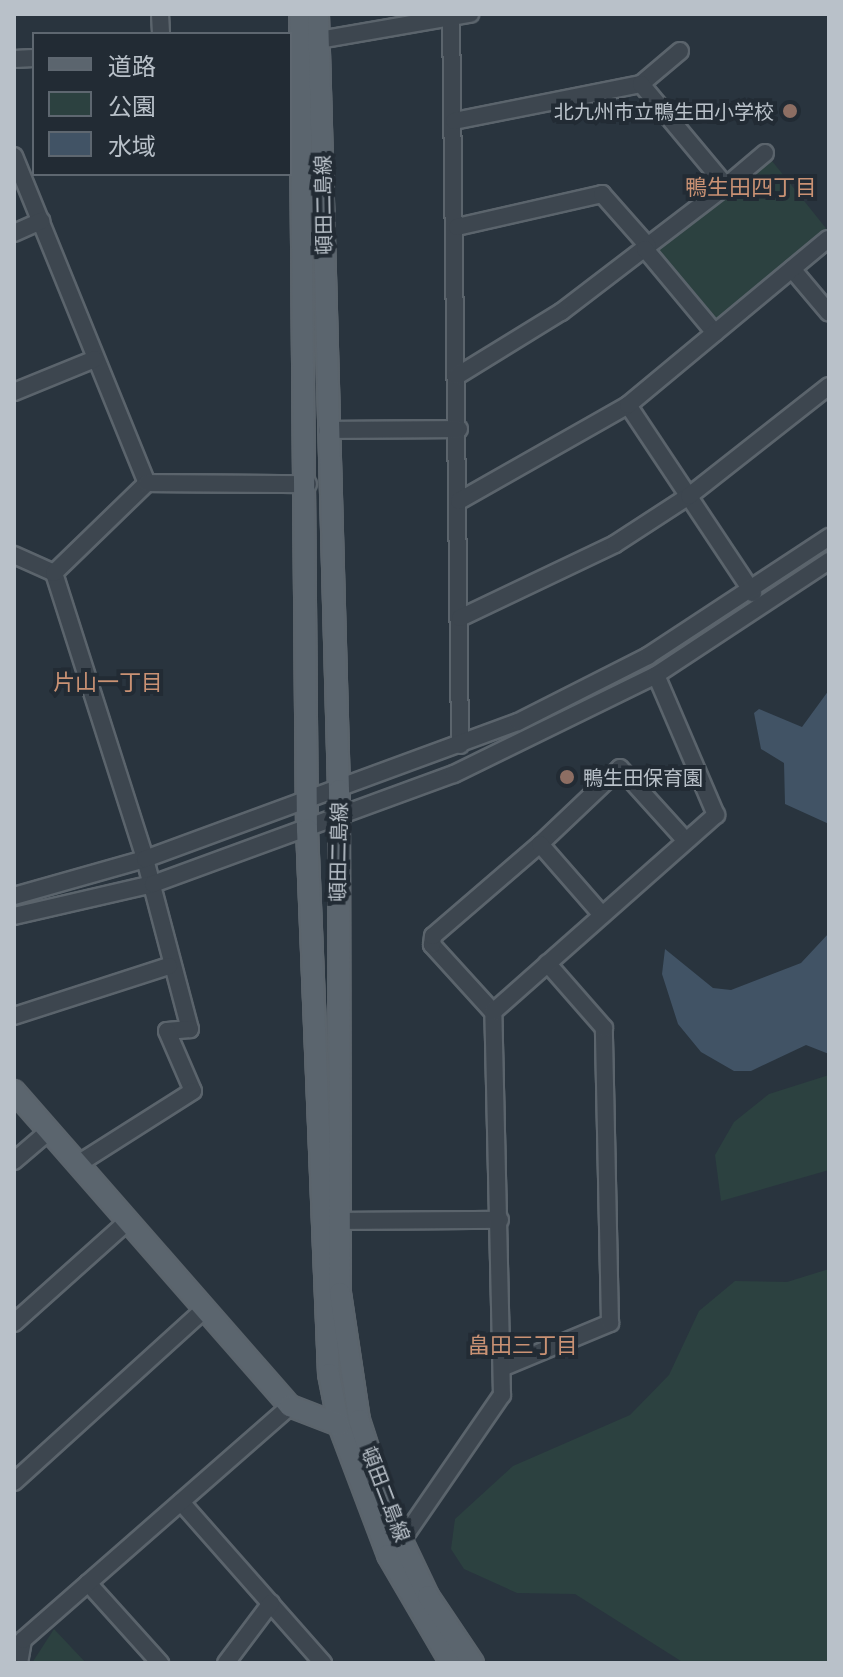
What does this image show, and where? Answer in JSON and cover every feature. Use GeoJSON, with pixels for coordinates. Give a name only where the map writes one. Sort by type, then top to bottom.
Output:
{"type":"FeatureCollection","features":[{"type":"Feature","properties":{"kind":"main road","name":"頓田二島線"},"geometry":{"type":"LineString","coordinates":[[300,14],[327,430],[339,790],[340,1293],[359,1420],[396,1549],[473,1663]]}},
{"type":"Feature","properties":{"kind":"main road","name":"頓田二島線"},"geometry":{"type":"LineString","coordinates":[[318,14],[304,43],[310,800],[307,829],[329,1374],[339,1425],[451,1663]]}},
{"type":"Feature","properties":{"kind":"main road"},"geometry":{"type":"LineString","coordinates":[[14,1091],[126,1223],[290,1406],[339,1425]]}},
{"type":"Feature","properties":{"kind":"street"},"geometry":{"type":"LineString","coordinates":[[304,43],[470,14]]}},
{"type":"Feature","properties":{"kind":"street"},"geometry":{"type":"LineString","coordinates":[[452,16],[457,227],[460,745]]}},
{"type":"Feature","properties":{"kind":"street"},"geometry":{"type":"LineString","coordinates":[[454,121],[641,84],[680,51]]}},
{"type":"Feature","properties":{"kind":"street"},"geometry":{"type":"LineString","coordinates":[[641,84],[726,186]]}},
{"type":"Feature","properties":{"kind":"street"},"geometry":{"type":"LineString","coordinates":[[457,376],[561,312],[765,153]]}},
{"type":"Feature","properties":{"kind":"street"},"geometry":{"type":"LineString","coordinates":[[14,156],[147,483]]}},
{"type":"Feature","properties":{"kind":"street"},"geometry":{"type":"LineString","coordinates":[[457,227],[602,194],[715,333]]}},
{"type":"Feature","properties":{"kind":"street"},"geometry":{"type":"LineString","coordinates":[[14,233],[41,221]]}},
{"type":"Feature","properties":{"kind":"street"},"geometry":{"type":"LineString","coordinates":[[459,501],[628,405],[828,239]]}},
{"type":"Feature","properties":{"kind":"street"},"geometry":{"type":"LineString","coordinates":[[792,269],[829,313]]}},
{"type":"Feature","properties":{"kind":"street"},"geometry":{"type":"LineString","coordinates":[[14,392],[95,359]]}},
{"type":"Feature","properties":{"kind":"street"},"geometry":{"type":"LineString","coordinates":[[460,618],[531,590],[689,496],[829,386]]}},
{"type":"Feature","properties":{"kind":"street"},"geometry":{"type":"LineString","coordinates":[[628,405],[753,593]]}},
{"type":"Feature","properties":{"kind":"street"},"geometry":{"type":"LineString","coordinates":[[327,430],[459,429]]}},
{"type":"Feature","properties":{"kind":"street"},"geometry":{"type":"LineString","coordinates":[[54,573],[147,483],[308,484]]}},
{"type":"Feature","properties":{"kind":"street"},"geometry":{"type":"LineString","coordinates":[[14,896],[145,859],[460,745],[635,663],[753,593],[829,537]]}},
{"type":"Feature","properties":{"kind":"street"},"geometry":{"type":"LineString","coordinates":[[14,555],[54,573],[153,884],[169,966],[190,1029],[167,1031],[193,1091],[78,1164]]}},
{"type":"Feature","properties":{"kind":"street"},"geometry":{"type":"LineString","coordinates":[[14,916],[153,884],[454,774],[656,675],[829,561]]}},
{"type":"Feature","properties":{"kind":"street"},"geometry":{"type":"LineString","coordinates":[[493,1012],[716,815],[656,675]]}},
{"type":"Feature","properties":{"kind":"street"},"geometry":{"type":"LineString","coordinates":[[396,1549],[502,1395],[504,1367],[493,1012],[432,945],[433,936],[540,844],[620,768],[686,841]]}},
{"type":"Feature","properties":{"kind":"street"},"geometry":{"type":"LineString","coordinates":[[540,844],[602,915]]}},
{"type":"Feature","properties":{"kind":"street"},"geometry":{"type":"LineString","coordinates":[[504,1367],[610,1323],[604,1028],[547,963]]}},
{"type":"Feature","properties":{"kind":"street"},"geometry":{"type":"LineString","coordinates":[[14,1016],[169,966]]}},
{"type":"Feature","properties":{"kind":"street"},"geometry":{"type":"LineString","coordinates":[[14,1161],[49,1131]]}},
{"type":"Feature","properties":{"kind":"street"},"geometry":{"type":"LineString","coordinates":[[339,1221],[500,1220]]}},
{"type":"Feature","properties":{"kind":"street"},"geometry":{"type":"LineString","coordinates":[[14,1323],[126,1223]]}},
{"type":"Feature","properties":{"kind":"street"},"geometry":{"type":"LineString","coordinates":[[14,1482],[204,1310]]}},
{"type":"Feature","properties":{"kind":"street"},"geometry":{"type":"LineString","coordinates":[[19,1663],[18,1635],[88,1583],[290,1406]]}},
{"type":"Feature","properties":{"kind":"street"},"geometry":{"type":"LineString","coordinates":[[181,1502],[323,1663]]}},
{"type":"Feature","properties":{"kind":"street"},"geometry":{"type":"LineString","coordinates":[[88,1583],[160,1663]]}},
{"type":"Feature","properties":{"kind":"street"},"geometry":{"type":"LineString","coordinates":[[226,1663],[271,1603]]}},
{"type":"Feature","properties":{"kind":"green space"},"geometry":{"type":"Polygon","coordinates":[[[768,156],[829,232],[721,320],[712,319],[657,254],[659,246],[768,156]]]}},
{"type":"Feature","properties":{"kind":"green space"},"geometry":{"type":"Polygon","coordinates":[[[829,1075],[829,1170],[721,1201],[715,1155],[734,1122],[769,1094],[829,1075]]]}},
{"type":"Feature","properties":{"kind":"green space"},"geometry":{"type":"Polygon","coordinates":[[[829,1269],[829,1663],[684,1663],[575,1594],[517,1593],[464,1569],[451,1549],[455,1519],[513,1466],[630,1415],[669,1375],[699,1311],[735,1281],[787,1282],[829,1269]]]}},
{"type":"Feature","properties":{"kind":"green space"},"geometry":{"type":"Polygon","coordinates":[[[54,1629],[86,1663],[32,1663],[54,1629]]]}},
{"type":"Feature","properties":{"kind":"water"},"geometry":{"type":"Polygon","coordinates":[[[829,690],[829,824],[785,804],[784,763],[761,749],[754,713],[759,709],[802,727],[829,690]]]}},
{"type":"Feature","properties":{"kind":"water"},"geometry":{"type":"Polygon","coordinates":[[[829,933],[829,1054],[806,1045],[751,1071],[734,1071],[701,1052],[678,1024],[662,974],[665,949],[713,988],[731,990],[801,963],[829,933]]]}},
{"type":"Feature","properties":{"kind":"place","name":"北九州市立鴨生田小学校"},"geometry":{"type":"Point","coordinates":[790,111]}},
{"type":"Feature","properties":{"kind":"place","name":"鴨生田保育園"},"geometry":{"type":"Point","coordinates":[567,777]}},
{"type":"Feature","properties":{"kind":"district","name":"鴨生田四丁目"},"geometry":{"type":"Point","coordinates":[751,188]}},
{"type":"Feature","properties":{"kind":"district","name":"片山一丁目"},"geometry":{"type":"Point","coordinates":[108,683]}},
{"type":"Feature","properties":{"kind":"district","name":"畠田三丁目"},"geometry":{"type":"Point","coordinates":[523,1346]}}]}
